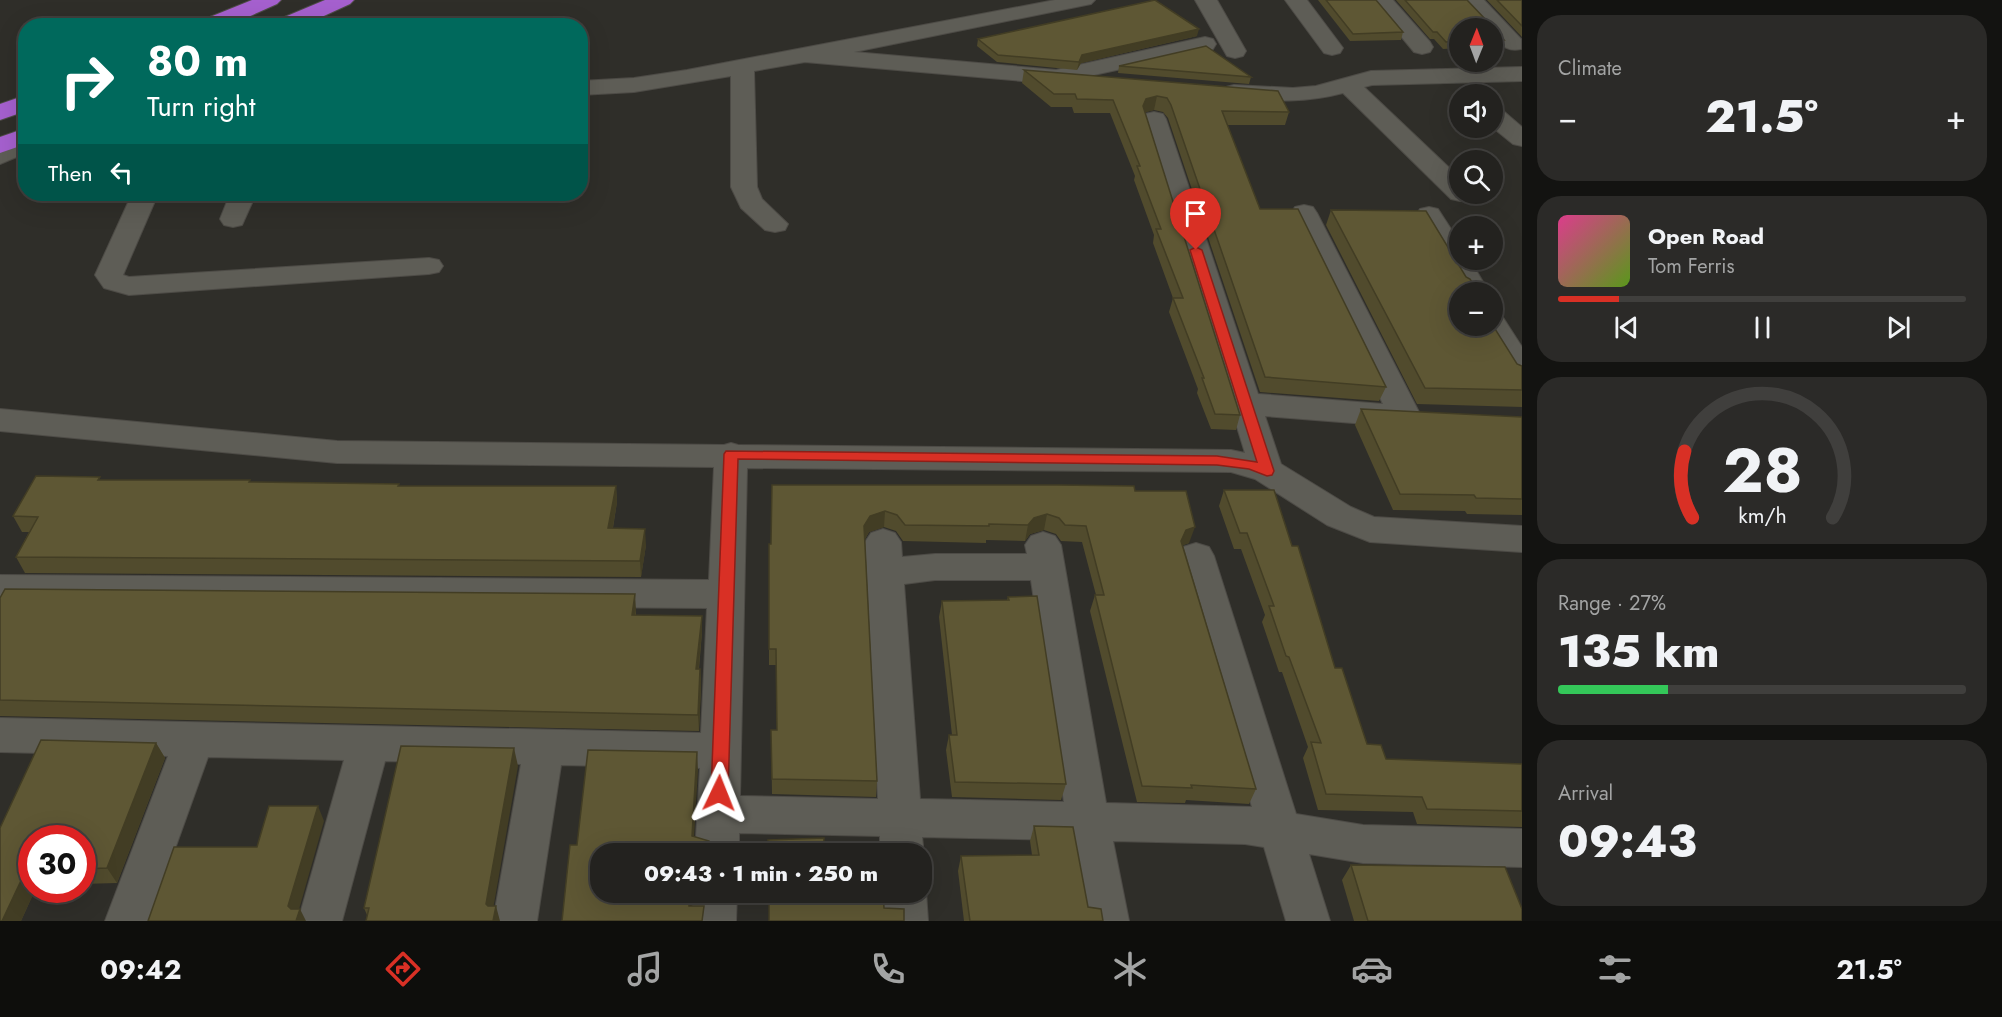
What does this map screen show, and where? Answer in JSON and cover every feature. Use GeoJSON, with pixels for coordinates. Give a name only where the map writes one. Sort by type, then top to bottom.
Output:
{"type":"FeatureCollection","features":[{"type":"Feature","properties":{"kind":"highway"},"geometry":{"type":"LineString","coordinates":[[227,18],[270,0]]}},
{"type":"Feature","properties":{"kind":"highway"},"geometry":{"type":"LineString","coordinates":[[302,18],[343,0]]}},
{"type":"Feature","properties":{"kind":"highway"},"geometry":{"type":"LineString","coordinates":[[0,112],[18,105]]}},
{"type":"Feature","properties":{"kind":"highway"},"geometry":{"type":"LineString","coordinates":[[0,146],[18,138]]}},
{"type":"Feature","properties":{"kind":"street"},"geometry":{"type":"LineString","coordinates":[[588,87],[642,83],[742,67],[1007,17],[1084,0]]}},
{"type":"Feature","properties":{"kind":"street"},"geometry":{"type":"LineString","coordinates":[[1206,0],[1235,51]]}},
{"type":"Feature","properties":{"kind":"street"},"geometry":{"type":"LineString","coordinates":[[1296,0],[1332,48]]}},
{"type":"Feature","properties":{"kind":"street"},"geometry":{"type":"LineString","coordinates":[[1382,0],[1422,47]]}},
{"type":"Feature","properties":{"kind":"street"},"geometry":{"type":"LineString","coordinates":[[1472,0],[1513,44]]}},
{"type":"Feature","properties":{"kind":"street"},"geometry":{"type":"LineString","coordinates":[[1055,77],[1205,44]]}},
{"type":"Feature","properties":{"kind":"street"},"geometry":{"type":"LineString","coordinates":[[805,55],[1124,83]]}},
{"type":"Feature","properties":{"kind":"street"},"geometry":{"type":"LineString","coordinates":[[742,67],[744,187],[750,202],[775,224]]}},
{"type":"Feature","properties":{"kind":"street"},"geometry":{"type":"LineString","coordinates":[[1214,90],[1293,95],[1317,93],[1347,84],[1391,77],[1522,74]]}},
{"type":"Feature","properties":{"kind":"street"},"geometry":{"type":"LineString","coordinates":[[1448,75],[1458,84]]}},
{"type":"Feature","properties":{"kind":"street"},"geometry":{"type":"LineString","coordinates":[[1347,84],[1449,183]]}},
{"type":"Feature","properties":{"kind":"street"},"geometry":{"type":"LineString","coordinates":[[1154,118],[1267,471]]}},
{"type":"Feature","properties":{"kind":"street"},"geometry":{"type":"LineString","coordinates":[[1503,123],[1522,139]]}},
{"type":"Feature","properties":{"kind":"street"},"geometry":{"type":"LineString","coordinates":[[0,156],[18,147]]}},
{"type":"Feature","properties":{"kind":"street"},"geometry":{"type":"LineString","coordinates":[[142,201],[109,274],[114,282],[129,286],[429,266]]}},
{"type":"Feature","properties":{"kind":"street"},"geometry":{"type":"LineString","coordinates":[[233,219],[240,201]]}},
{"type":"Feature","properties":{"kind":"street"},"geometry":{"type":"LineString","coordinates":[[1245,404],[1417,416],[1304,213]]}},
{"type":"Feature","properties":{"kind":"street"},"geometry":{"type":"LineString","coordinates":[[1429,215],[1469,282]]}},
{"type":"Feature","properties":{"kind":"street"},"geometry":{"type":"LineString","coordinates":[[1500,336],[1522,372]]}},
{"type":"Feature","properties":{"kind":"street"},"geometry":{"type":"LineString","coordinates":[[0,420],[337,452],[731,454],[1222,461],[1251,465],[1267,471],[1339,516],[1370,529],[1522,539]]}},
{"type":"Feature","properties":{"kind":"street"},"geometry":{"type":"LineString","coordinates":[[731,454],[718,834],[901,835],[1088,822],[1245,825],[1363,844],[1522,848]]}},
{"type":"Feature","properties":{"kind":"street"},"geometry":{"type":"LineString","coordinates":[[901,835],[884,557],[935,567],[1045,556],[1088,822],[1107,921]]}},
{"type":"Feature","properties":{"kind":"street"},"geometry":{"type":"LineString","coordinates":[[1196,556],[1308,921]]}},
{"type":"Feature","properties":{"kind":"street"},"geometry":{"type":"LineString","coordinates":[[0,589],[726,594]]}},
{"type":"Feature","properties":{"kind":"street"},"geometry":{"type":"LineString","coordinates":[[0,735],[721,751]]}},
{"type":"Feature","properties":{"kind":"street"},"geometry":{"type":"LineString","coordinates":[[127,921],[194,739]]}},
{"type":"Feature","properties":{"kind":"street"},"geometry":{"type":"LineString","coordinates":[[320,921],[369,743]]}},
{"type":"Feature","properties":{"kind":"street"},"geometry":{"type":"LineString","coordinates":[[516,921],[544,747]]}},
{"type":"Feature","properties":{"kind":"street"},"geometry":{"type":"LineString","coordinates":[[714,921],[715,903]]}},
{"type":"Feature","properties":{"kind":"street"},"geometry":{"type":"LineString","coordinates":[[905,903],[906,921]]}},
{"type":"Feature","properties":{"kind":"building"},"geometry":{"type":"Polygon","coordinates":[[[1155,0],[1199,29],[1082,55],[1079,62],[998,55],[978,39],[1155,0]]]}},
{"type":"Feature","properties":{"kind":"building"},"geometry":{"type":"Polygon","coordinates":[[[1326,0],[1376,0],[1403,32],[1353,34],[1326,0]]]}},
{"type":"Feature","properties":{"kind":"building"},"geometry":{"type":"Polygon","coordinates":[[[1405,0],[1467,0],[1484,18],[1449,18],[1449,42],[1446,42],[1437,32],[1433,32],[1405,0]]]}},
{"type":"Feature","properties":{"kind":"building"},"geometry":{"type":"Polygon","coordinates":[[[1497,0],[1522,0],[1522,26],[1497,0]]]}},
{"type":"Feature","properties":{"kind":"building"},"geometry":{"type":"Polygon","coordinates":[[[1206,46],[1251,77],[1119,66],[1206,46]]]}},
{"type":"Feature","properties":{"kind":"building"},"geometry":{"type":"Polygon","coordinates":[[[1024,70],[1278,91],[1289,112],[1222,111],[1260,209],[1298,209],[1386,387],[1265,377],[1171,105],[1167,98],[1157,96],[1146,99],[1143,106],[1240,415],[1215,414],[1202,378],[1204,378],[1173,298],[1183,298],[1156,229],[1161,229],[1137,166],[1140,166],[1113,100],[1077,99],[1075,94],[1054,94],[1024,70]]]}},
{"type":"Feature","properties":{"kind":"building"},"geometry":{"type":"Polygon","coordinates":[[[1331,210],[1426,211],[1449,249],[1449,270],[1462,270],[1472,282],[1449,282],[1449,336],[1500,336],[1517,364],[1522,366],[1522,390],[1425,388],[1331,210]]]}},
{"type":"Feature","properties":{"kind":"building"},"geometry":{"type":"Polygon","coordinates":[[[1361,409],[1522,417],[1522,499],[1476,498],[1474,495],[1400,494],[1361,409]]]}},
{"type":"Feature","properties":{"kind":"building"},"geometry":{"type":"Polygon","coordinates":[[[36,476],[100,477],[98,480],[250,480],[249,482],[399,484],[398,486],[616,486],[608,528],[645,529],[640,561],[16,557],[38,517],[13,516],[36,476]]]}},
{"type":"Feature","properties":{"kind":"building"},"geometry":{"type":"Polygon","coordinates":[[[772,485],[1134,486],[1135,491],[1186,491],[1195,527],[1186,530],[1181,541],[1256,789],[1191,785],[1192,788],[1142,786],[1095,595],[1104,595],[1086,526],[1065,525],[1059,518],[1047,514],[1034,518],[1028,525],[989,524],[989,526],[905,525],[897,515],[885,511],[870,516],[864,526],[877,781],[772,779],[771,730],[777,730],[776,649],[769,649],[769,544],[771,544],[772,485]]]}},
{"type":"Feature","properties":{"kind":"building"},"geometry":{"type":"Polygon","coordinates":[[[1224,490],[1274,490],[1292,546],[1298,546],[1335,668],[1342,668],[1367,744],[1381,745],[1386,759],[1522,764],[1522,811],[1427,809],[1422,797],[1326,794],[1311,742],[1321,743],[1289,657],[1286,656],[1269,606],[1274,606],[1247,533],[1240,533],[1224,490]]]}},
{"type":"Feature","properties":{"kind":"building"},"geometry":{"type":"Polygon","coordinates":[[[5,589],[635,594],[632,615],[702,616],[696,669],[700,669],[698,715],[0,700],[0,598],[5,589]]]}},
{"type":"Feature","properties":{"kind":"building"},"geometry":{"type":"Polygon","coordinates":[[[1037,596],[1066,784],[955,782],[949,735],[957,735],[942,601],[1009,600],[1008,597],[1037,596]]]}},
{"type":"Feature","properties":{"kind":"building"},"geometry":{"type":"Polygon","coordinates":[[[41,740],[156,743],[107,868],[96,868],[96,825],[18,825],[18,887],[2,921],[0,921],[0,828],[41,740]]]}},
{"type":"Feature","properties":{"kind":"building"},"geometry":{"type":"Polygon","coordinates":[[[401,746],[514,748],[486,904],[496,906],[493,921],[366,921],[369,908],[364,908],[401,746]]]}},
{"type":"Feature","properties":{"kind":"building"},"geometry":{"type":"Polygon","coordinates":[[[588,750],[697,752],[692,836],[709,841],[709,843],[590,843],[590,903],[689,903],[689,906],[704,906],[702,921],[562,921],[570,845],[577,845],[588,750]]]}},
{"type":"Feature","properties":{"kind":"building"},"geometry":{"type":"Polygon","coordinates":[[[269,806],[318,806],[288,906],[291,909],[300,909],[296,921],[148,921],[174,847],[257,847],[269,806]]]}},
{"type":"Feature","properties":{"kind":"building"},"geometry":{"type":"Polygon","coordinates":[[[1034,826],[1073,827],[1088,907],[1101,909],[1103,921],[970,921],[961,856],[1039,855],[1034,826]]]}},
{"type":"Feature","properties":{"kind":"building"},"geometry":{"type":"Polygon","coordinates":[[[824,838],[824,843],[768,843],[768,840],[824,838]]]}},
{"type":"Feature","properties":{"kind":"building"},"geometry":{"type":"Polygon","coordinates":[[[1351,865],[1505,867],[1522,909],[1522,921],[1368,921],[1351,865]]]}},
{"type":"Feature","properties":{"kind":"building"},"geometry":{"type":"Polygon","coordinates":[[[769,903],[884,903],[884,908],[904,909],[904,921],[769,921],[769,903]]]}},
{"type":"Feature","properties":{"kind":"route"},"geometry":{"type":"LineString","coordinates":[[719,793],[731,454],[1217,460],[1251,465],[1267,471],[1196,250]]}}]}
